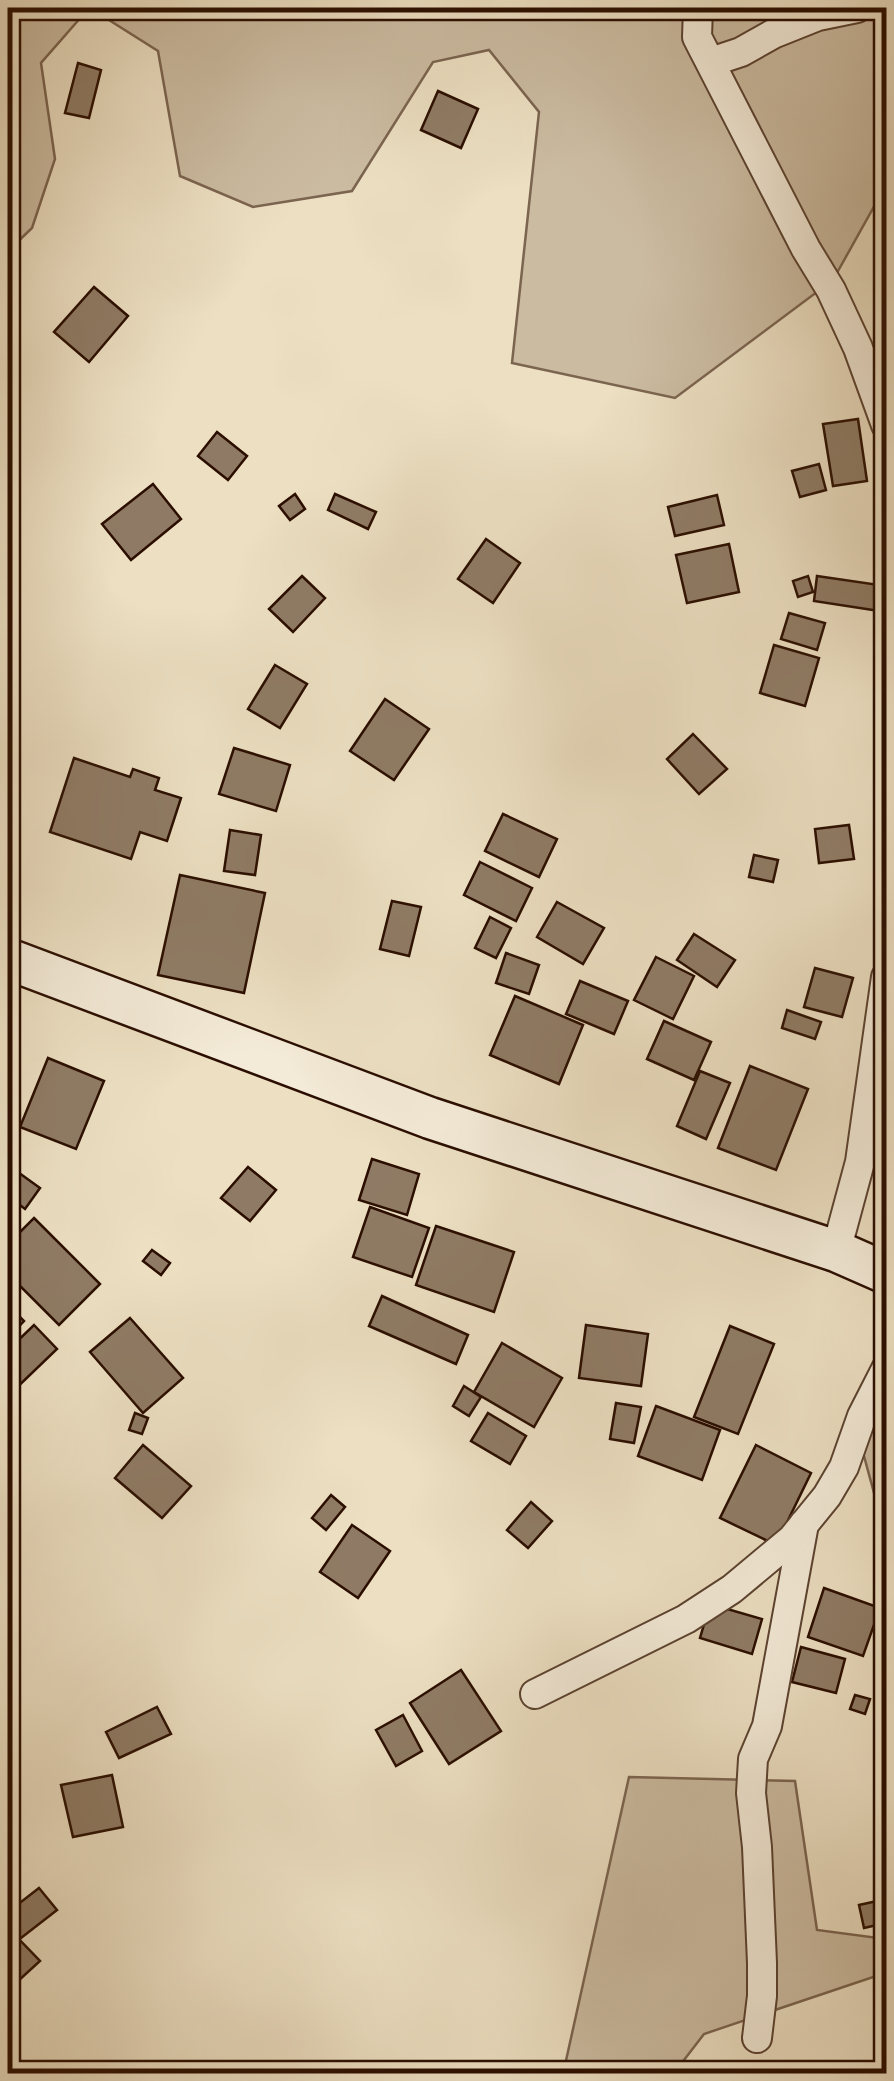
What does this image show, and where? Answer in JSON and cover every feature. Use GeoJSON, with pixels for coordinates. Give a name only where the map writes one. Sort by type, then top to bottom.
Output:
{"type":"FeatureCollection","features":[{"type":"Feature","properties":{"kind":"main road"},"geometry":{"type":"LineString","coordinates":[[8,960],[430,1118],[836,1251],[886,1273]]}},
{"type":"Feature","properties":{"kind":"street"},"geometry":{"type":"LineString","coordinates":[[698,8],[697,37],[831,290],[858,348],[886,425]]}},
{"type":"Feature","properties":{"kind":"street"},"geometry":{"type":"LineString","coordinates":[[711,62],[818,16],[857,8]]}},
{"type":"Feature","properties":{"kind":"street"},"geometry":{"type":"LineString","coordinates":[[836,1251],[860,1162],[886,977]]}},
{"type":"Feature","properties":{"kind":"street"},"geometry":{"type":"LineString","coordinates":[[535,1694],[686,1619],[732,1590],[792,1539],[828,1496],[886,1369]]}},
{"type":"Feature","properties":{"kind":"street"},"geometry":{"type":"LineString","coordinates":[[758,2038],[762,1963],[751,1794],[753,1760],[767,1726],[804,1524]]}},
{"type":"Feature","properties":{"kind":"shaded area"},"geometry":{"type":"Polygon","coordinates":[[[8,8],[89,8],[41,63],[55,159],[32,228],[8,251],[8,8]]]}},
{"type":"Feature","properties":{"kind":"shaded area"},"geometry":{"type":"Polygon","coordinates":[[[90,8],[886,8],[886,185],[833,280],[675,398],[512,363],[539,112],[489,50],[433,62],[352,191],[253,207],[180,176],[158,51],[90,8]]]}},
{"type":"Feature","properties":{"kind":"shaded area"},"geometry":{"type":"Polygon","coordinates":[[[886,1415],[886,1537],[858,1434],[886,1415]]]}},
{"type":"Feature","properties":{"kind":"shaded area"},"geometry":{"type":"Polygon","coordinates":[[[629,1777],[795,1781],[817,1930],[886,1939],[886,1977],[876,1976],[704,2034],[674,2073],[563,2074],[629,1777]]]}},
{"type":"Feature","properties":{"kind":"building"},"geometry":{"type":"Polygon","coordinates":[[[78,63],[101,70],[89,118],[65,113],[78,63]]]}},
{"type":"Feature","properties":{"kind":"building"},"geometry":{"type":"Polygon","coordinates":[[[438,91],[478,109],[461,148],[421,130],[438,91]]]}},
{"type":"Feature","properties":{"kind":"building"},"geometry":{"type":"Polygon","coordinates":[[[94,287],[128,316],[89,362],[54,332],[94,287]]]}},
{"type":"Feature","properties":{"kind":"building"},"geometry":{"type":"Polygon","coordinates":[[[858,419],[867,481],[833,486],[823,424],[858,419]]]}},
{"type":"Feature","properties":{"kind":"building"},"geometry":{"type":"Polygon","coordinates":[[[217,432],[247,456],[228,480],[198,456],[217,432]]]}},
{"type":"Feature","properties":{"kind":"building"},"geometry":{"type":"Polygon","coordinates":[[[819,464],[826,490],[800,497],[792,471],[819,464]]]}},
{"type":"Feature","properties":{"kind":"building"},"geometry":{"type":"Polygon","coordinates":[[[153,484],[181,519],[131,560],[102,524],[153,484]]]}},
{"type":"Feature","properties":{"kind":"building"},"geometry":{"type":"Polygon","coordinates":[[[295,494],[305,509],[290,520],[279,506],[295,494]]]}},
{"type":"Feature","properties":{"kind":"building"},"geometry":{"type":"Polygon","coordinates":[[[335,494],[376,512],[368,529],[328,510],[335,494]]]}},
{"type":"Feature","properties":{"kind":"building"},"geometry":{"type":"Polygon","coordinates":[[[717,495],[724,525],[675,536],[668,507],[717,495]]]}},
{"type":"Feature","properties":{"kind":"building"},"geometry":{"type":"Polygon","coordinates":[[[486,539],[520,563],[493,603],[458,579],[486,539]]]}},
{"type":"Feature","properties":{"kind":"building"},"geometry":{"type":"Polygon","coordinates":[[[729,544],[739,592],[687,603],[676,555],[729,544]]]}},
{"type":"Feature","properties":{"kind":"building"},"geometry":{"type":"Polygon","coordinates":[[[302,576],[325,598],[293,632],[269,609],[302,576]]]}},
{"type":"Feature","properties":{"kind":"building"},"geometry":{"type":"Polygon","coordinates":[[[808,576],[813,592],[798,597],[793,581],[808,576]]]}},
{"type":"Feature","properties":{"kind":"building"},"geometry":{"type":"Polygon","coordinates":[[[817,576],[886,586],[886,612],[814,601],[817,576]]]}},
{"type":"Feature","properties":{"kind":"building"},"geometry":{"type":"Polygon","coordinates":[[[789,613],[825,623],[817,650],[781,639],[789,613]]]}},
{"type":"Feature","properties":{"kind":"building"},"geometry":{"type":"Polygon","coordinates":[[[774,645],[819,658],[805,706],[760,693],[774,645]]]}},
{"type":"Feature","properties":{"kind":"building"},"geometry":{"type":"Polygon","coordinates":[[[275,665],[307,684],[280,728],[248,709],[275,665]]]}},
{"type":"Feature","properties":{"kind":"building"},"geometry":{"type":"Polygon","coordinates":[[[385,699],[429,729],[394,780],[350,751],[385,699]]]}},
{"type":"Feature","properties":{"kind":"building"},"geometry":{"type":"Polygon","coordinates":[[[693,734],[727,769],[699,794],[667,759],[693,734]]]}},
{"type":"Feature","properties":{"kind":"building"},"geometry":{"type":"Polygon","coordinates":[[[234,748],[290,765],[276,811],[219,794],[234,748]]]}},
{"type":"Feature","properties":{"kind":"building"},"geometry":{"type":"Polygon","coordinates":[[[74,758],[130,777],[133,769],[159,778],[155,790],[181,798],[167,841],[140,832],[131,859],[50,832],[74,758]]]}},
{"type":"Feature","properties":{"kind":"building"},"geometry":{"type":"Polygon","coordinates":[[[503,814],[557,839],[539,877],[485,851],[503,814]]]}},
{"type":"Feature","properties":{"kind":"building"},"geometry":{"type":"Polygon","coordinates":[[[849,825],[854,859],[819,863],[815,829],[849,825]]]}},
{"type":"Feature","properties":{"kind":"building"},"geometry":{"type":"Polygon","coordinates":[[[230,830],[261,835],[255,875],[224,871],[230,830]]]}},
{"type":"Feature","properties":{"kind":"building"},"geometry":{"type":"Polygon","coordinates":[[[754,855],[778,860],[773,882],[749,877],[754,855]]]}},
{"type":"Feature","properties":{"kind":"building"},"geometry":{"type":"Polygon","coordinates":[[[480,862],[532,888],[516,921],[464,895],[480,862]]]}},
{"type":"Feature","properties":{"kind":"building"},"geometry":{"type":"Polygon","coordinates":[[[180,875],[265,893],[244,993],[158,975],[180,875]]]}},
{"type":"Feature","properties":{"kind":"building"},"geometry":{"type":"Polygon","coordinates":[[[392,901],[421,907],[409,956],[380,949],[392,901]]]}},
{"type":"Feature","properties":{"kind":"building"},"geometry":{"type":"Polygon","coordinates":[[[557,902],[604,928],[583,964],[537,937],[557,902]]]}},
{"type":"Feature","properties":{"kind":"building"},"geometry":{"type":"Polygon","coordinates":[[[490,917],[511,928],[496,958],[475,948],[490,917]]]}},
{"type":"Feature","properties":{"kind":"building"},"geometry":{"type":"Polygon","coordinates":[[[694,934],[735,960],[717,987],[677,960],[694,934]]]}},
{"type":"Feature","properties":{"kind":"building"},"geometry":{"type":"Polygon","coordinates":[[[506,953],[539,965],[529,994],[496,983],[506,953]]]}},
{"type":"Feature","properties":{"kind":"building"},"geometry":{"type":"Polygon","coordinates":[[[656,957],[694,976],[673,1019],[634,1000],[656,957]]]}},
{"type":"Feature","properties":{"kind":"building"},"geometry":{"type":"Polygon","coordinates":[[[815,968],[853,978],[842,1017],[804,1007],[815,968]]]}},
{"type":"Feature","properties":{"kind":"building"},"geometry":{"type":"Polygon","coordinates":[[[580,981],[628,1001],[614,1034],[566,1014],[580,981]]]}},
{"type":"Feature","properties":{"kind":"building"},"geometry":{"type":"Polygon","coordinates":[[[515,996],[583,1025],[559,1084],[490,1055],[515,996]]]}},
{"type":"Feature","properties":{"kind":"building"},"geometry":{"type":"Polygon","coordinates":[[[787,1010],[821,1022],[815,1039],[782,1028],[787,1010]]]}},
{"type":"Feature","properties":{"kind":"building"},"geometry":{"type":"Polygon","coordinates":[[[664,1021],[711,1042],[694,1080],[647,1059],[664,1021]]]}},
{"type":"Feature","properties":{"kind":"building"},"geometry":{"type":"Polygon","coordinates":[[[48,1058],[104,1081],[76,1149],[20,1127],[48,1058]]]}},
{"type":"Feature","properties":{"kind":"building"},"geometry":{"type":"Polygon","coordinates":[[[750,1066],[808,1089],[776,1170],[718,1148],[750,1066]]]}},
{"type":"Feature","properties":{"kind":"building"},"geometry":{"type":"Polygon","coordinates":[[[700,1071],[730,1083],[706,1139],[677,1126],[700,1071]]]}},
{"type":"Feature","properties":{"kind":"building"},"geometry":{"type":"Polygon","coordinates":[[[372,1159],[419,1174],[407,1215],[359,1200],[372,1159]]]}},
{"type":"Feature","properties":{"kind":"building"},"geometry":{"type":"Polygon","coordinates":[[[248,1167],[276,1190],[250,1221],[221,1198],[248,1167]]]}},
{"type":"Feature","properties":{"kind":"building"},"geometry":{"type":"Polygon","coordinates":[[[15,1170],[40,1188],[25,1209],[8,1196],[8,1180],[15,1170]]]}},
{"type":"Feature","properties":{"kind":"building"},"geometry":{"type":"Polygon","coordinates":[[[370,1207],[429,1228],[412,1277],[353,1257],[370,1207]]]}},
{"type":"Feature","properties":{"kind":"building"},"geometry":{"type":"Polygon","coordinates":[[[34,1218],[100,1284],[59,1325],[8,1274],[8,1244],[34,1218]]]}},
{"type":"Feature","properties":{"kind":"building"},"geometry":{"type":"Polygon","coordinates":[[[436,1226],[514,1252],[494,1312],[416,1285],[436,1226]]]}},
{"type":"Feature","properties":{"kind":"building"},"geometry":{"type":"Polygon","coordinates":[[[152,1250],[170,1263],[161,1275],[143,1261],[152,1250]]]}},
{"type":"Feature","properties":{"kind":"building"},"geometry":{"type":"Polygon","coordinates":[[[382,1296],[468,1335],[456,1364],[369,1326],[382,1296]]]}},
{"type":"Feature","properties":{"kind":"building"},"geometry":{"type":"Polygon","coordinates":[[[8,1305],[24,1321],[8,1338],[8,1305]]]}},
{"type":"Feature","properties":{"kind":"building"},"geometry":{"type":"Polygon","coordinates":[[[130,1318],[183,1378],[143,1413],[90,1352],[130,1318]]]}},
{"type":"Feature","properties":{"kind":"building"},"geometry":{"type":"Polygon","coordinates":[[[34,1325],[57,1349],[8,1396],[8,1350],[34,1325]]]}},
{"type":"Feature","properties":{"kind":"building"},"geometry":{"type":"Polygon","coordinates":[[[586,1325],[648,1334],[641,1386],[579,1378],[586,1325]]]}},
{"type":"Feature","properties":{"kind":"building"},"geometry":{"type":"Polygon","coordinates":[[[730,1326],[774,1344],[738,1434],[694,1417],[730,1326]]]}},
{"type":"Feature","properties":{"kind":"building"},"geometry":{"type":"Polygon","coordinates":[[[502,1343],[562,1378],[534,1427],[474,1392],[502,1343]]]}},
{"type":"Feature","properties":{"kind":"building"},"geometry":{"type":"Polygon","coordinates":[[[464,1386],[481,1397],[469,1416],[453,1406],[464,1386]]]}},
{"type":"Feature","properties":{"kind":"building"},"geometry":{"type":"Polygon","coordinates":[[[616,1403],[641,1407],[634,1443],[610,1439],[616,1403]]]}},
{"type":"Feature","properties":{"kind":"building"},"geometry":{"type":"Polygon","coordinates":[[[656,1406],[720,1430],[702,1480],[638,1456],[656,1406]]]}},
{"type":"Feature","properties":{"kind":"building"},"geometry":{"type":"Polygon","coordinates":[[[135,1413],[148,1418],[142,1434],[129,1430],[135,1413]]]}},
{"type":"Feature","properties":{"kind":"building"},"geometry":{"type":"Polygon","coordinates":[[[488,1413],[526,1436],[510,1464],[471,1441],[488,1413]]]}},
{"type":"Feature","properties":{"kind":"building"},"geometry":{"type":"Polygon","coordinates":[[[143,1445],[191,1486],[162,1518],[115,1478],[143,1445]]]}},
{"type":"Feature","properties":{"kind":"building"},"geometry":{"type":"Polygon","coordinates":[[[756,1445],[811,1473],[776,1545],[720,1518],[756,1445]]]}},
{"type":"Feature","properties":{"kind":"building"},"geometry":{"type":"Polygon","coordinates":[[[331,1495],[345,1507],[326,1530],[312,1518],[331,1495]]]}},
{"type":"Feature","properties":{"kind":"building"},"geometry":{"type":"Polygon","coordinates":[[[531,1502],[552,1521],[528,1548],[507,1530],[531,1502]]]}},
{"type":"Feature","properties":{"kind":"building"},"geometry":{"type":"Polygon","coordinates":[[[352,1525],[390,1551],[358,1598],[320,1572],[352,1525]]]}},
{"type":"Feature","properties":{"kind":"building"},"geometry":{"type":"Polygon","coordinates":[[[824,1588],[880,1608],[863,1656],[808,1637],[824,1588]]]}},
{"type":"Feature","properties":{"kind":"building"},"geometry":{"type":"Polygon","coordinates":[[[710,1604],[762,1619],[752,1654],[700,1638],[710,1604]]]}},
{"type":"Feature","properties":{"kind":"building"},"geometry":{"type":"Polygon","coordinates":[[[801,1647],[845,1659],[836,1693],[792,1682],[801,1647]]]}},
{"type":"Feature","properties":{"kind":"building"},"geometry":{"type":"Polygon","coordinates":[[[461,1670],[501,1731],[449,1764],[410,1703],[461,1670]]]}},
{"type":"Feature","properties":{"kind":"building"},"geometry":{"type":"Polygon","coordinates":[[[855,1695],[870,1699],[865,1714],[850,1709],[855,1695]]]}},
{"type":"Feature","properties":{"kind":"building"},"geometry":{"type":"Polygon","coordinates":[[[157,1707],[171,1734],[119,1758],[106,1732],[157,1707]]]}},
{"type":"Feature","properties":{"kind":"building"},"geometry":{"type":"Polygon","coordinates":[[[403,1715],[422,1751],[396,1766],[376,1730],[403,1715]]]}},
{"type":"Feature","properties":{"kind":"building"},"geometry":{"type":"Polygon","coordinates":[[[112,1775],[123,1827],[73,1837],[61,1785],[112,1775]]]}},
{"type":"Feature","properties":{"kind":"building"},"geometry":{"type":"Polygon","coordinates":[[[39,1888],[57,1910],[21,1938],[8,1921],[8,1912],[39,1888]]]}},
{"type":"Feature","properties":{"kind":"building"},"geometry":{"type":"Polygon","coordinates":[[[886,1899],[886,1923],[864,1928],[859,1905],[886,1899]]]}},
{"type":"Feature","properties":{"kind":"building"},"geometry":{"type":"Polygon","coordinates":[[[14,1934],[40,1961],[17,1982],[8,1972],[8,1940],[14,1934]]]}}]}
